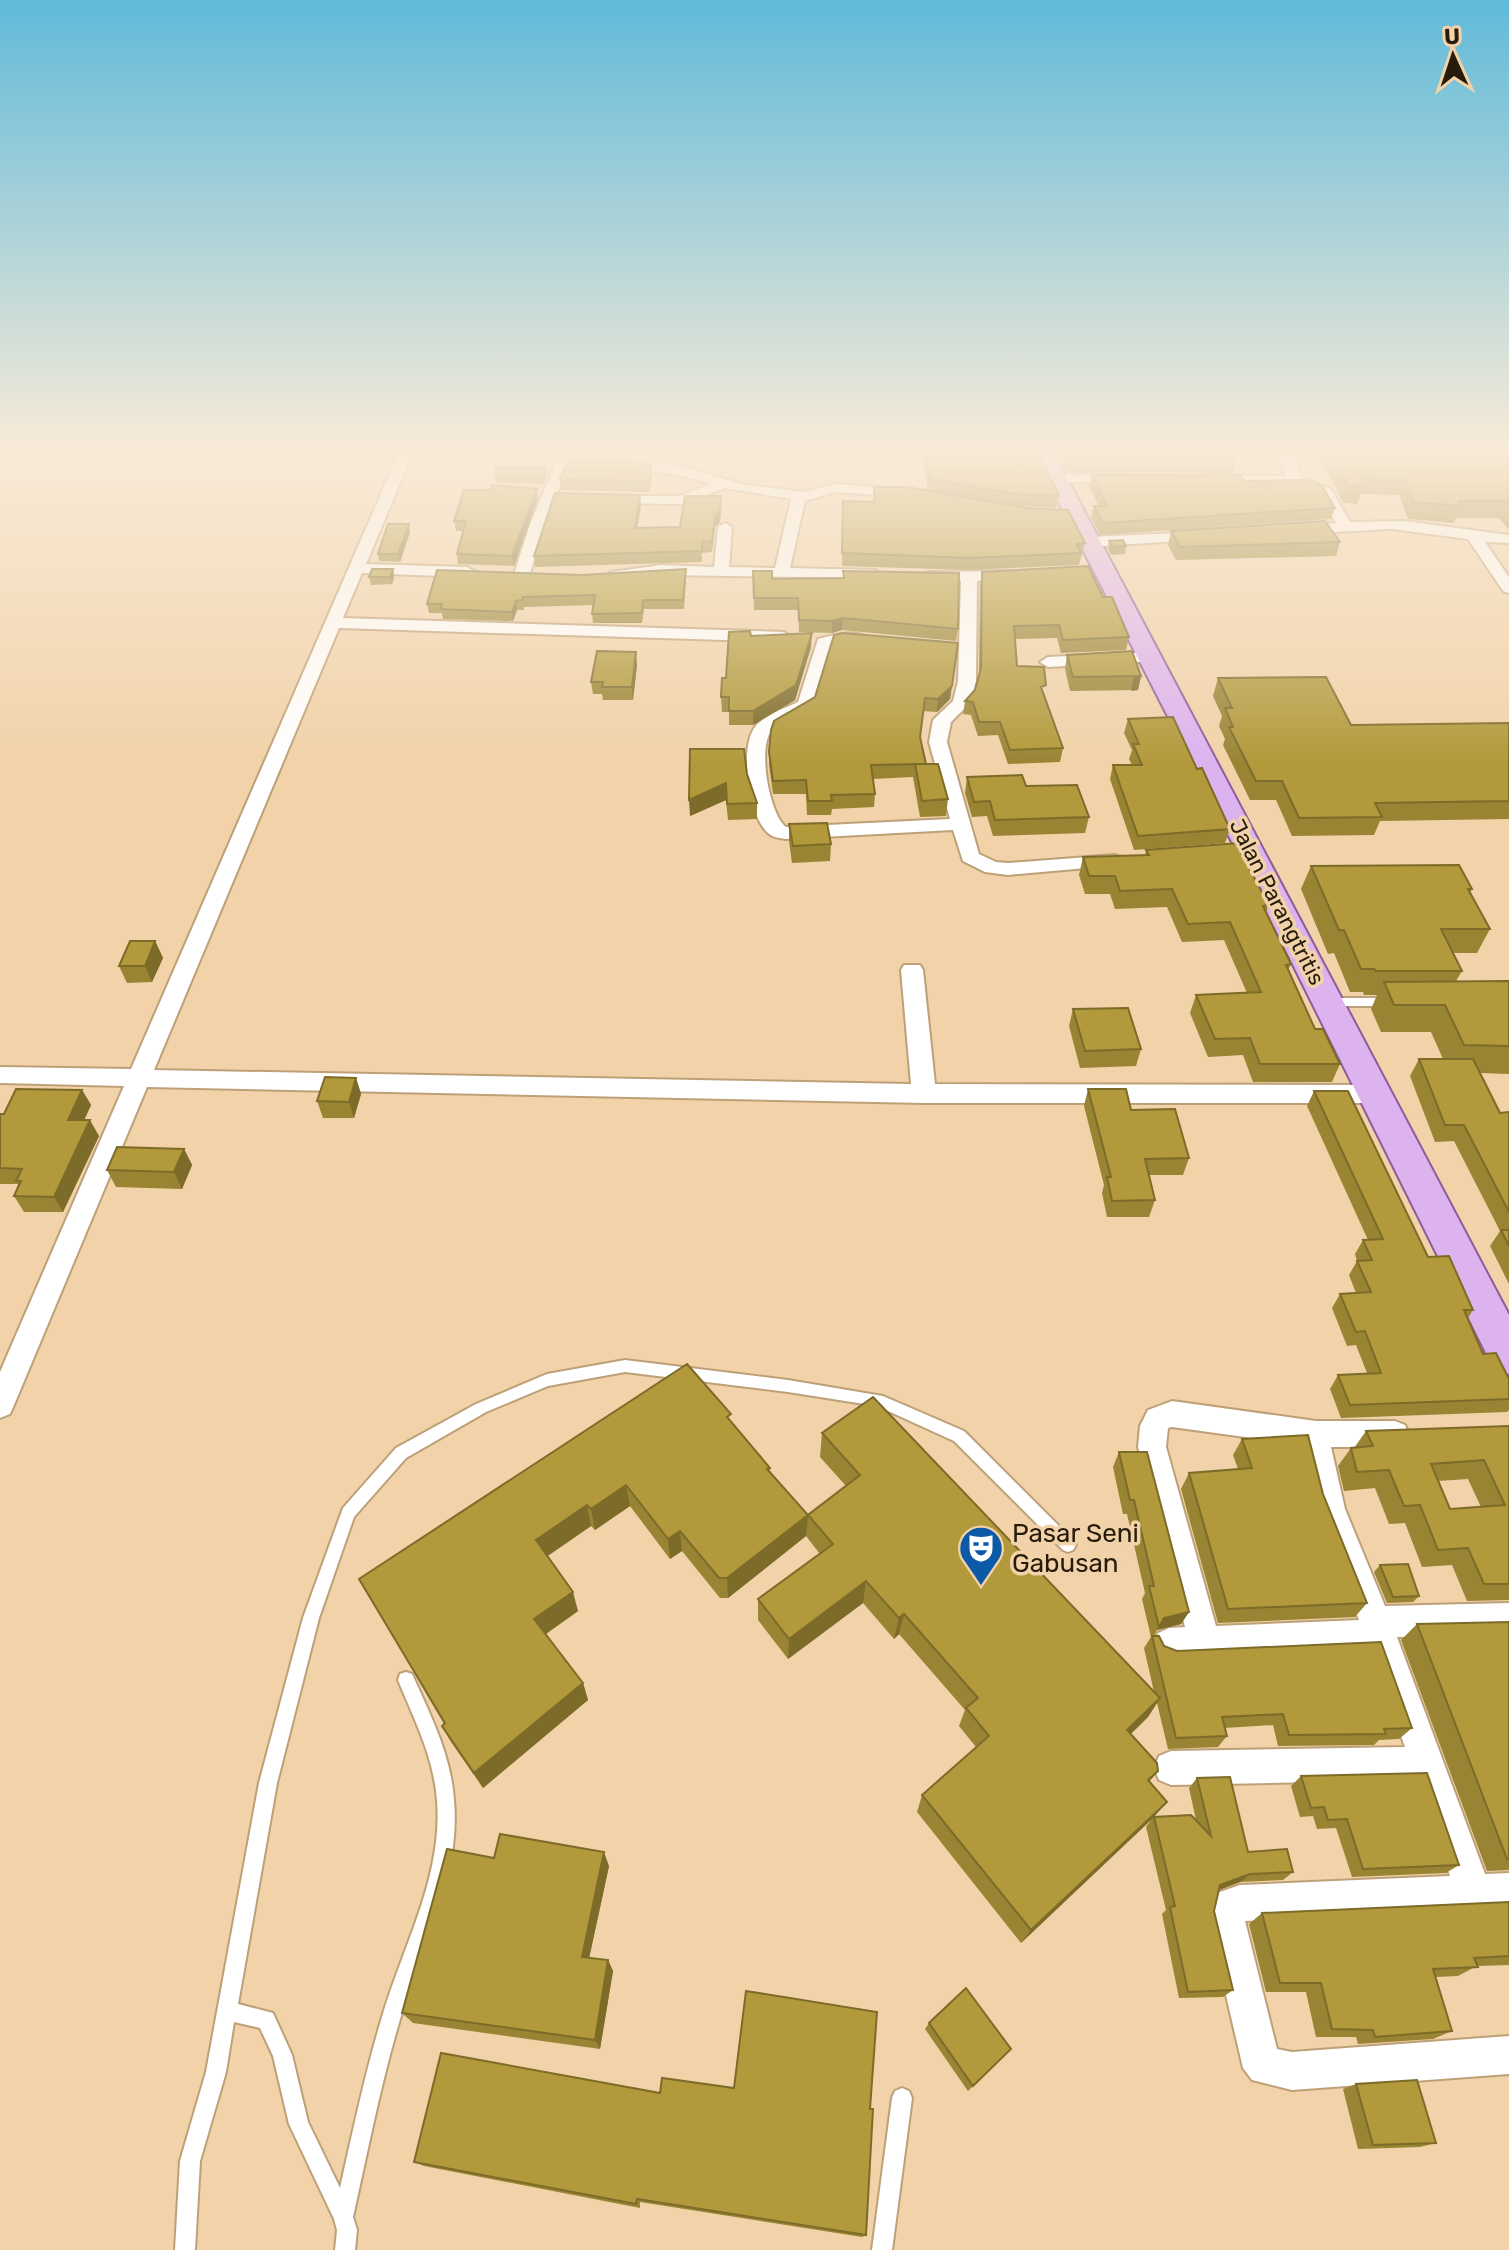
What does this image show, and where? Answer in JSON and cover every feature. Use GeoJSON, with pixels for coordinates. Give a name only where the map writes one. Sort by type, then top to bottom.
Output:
{"type":"FeatureCollection","features":[{"type":"Feature","properties":{"kind":"main road","name":"Jalan Parangtritis"},"geometry":{"type":"LineString","coordinates":[[1091,555],[1151,657],[1243,851],[1329,1002],[1509,1356]]}},
{"type":"Feature","properties":{"kind":"street"},"geometry":{"type":"LineString","coordinates":[[2,1394],[362,555]]}},
{"type":"Feature","properties":{"kind":"street"},"geometry":{"type":"LineString","coordinates":[[522,574],[529,555]]}},
{"type":"Feature","properties":{"kind":"street"},"geometry":{"type":"LineString","coordinates":[[721,571],[722,555]]}},
{"type":"Feature","properties":{"kind":"street"},"geometry":{"type":"LineString","coordinates":[[782,571],[785,555]]}},
{"type":"Feature","properties":{"kind":"street"},"geometry":{"type":"LineString","coordinates":[[1095,561],[1122,555]]}},
{"type":"Feature","properties":{"kind":"street"},"geometry":{"type":"LineString","coordinates":[[1487,555],[1509,588]]}},
{"type":"Feature","properties":{"kind":"street"},"geometry":{"type":"LineString","coordinates":[[357,568],[477,572]]}},
{"type":"Feature","properties":{"kind":"street"},"geometry":{"type":"LineString","coordinates":[[596,576],[661,570],[969,578],[1033,575]]}},
{"type":"Feature","properties":{"kind":"street"},"geometry":{"type":"LineString","coordinates":[[969,578],[970,609],[958,648],[967,681],[961,703],[942,720],[938,742],[970,857],[992,868],[1129,860]]}},
{"type":"Feature","properties":{"kind":"street"},"geometry":{"type":"LineString","coordinates":[[335,623],[889,642]]}},
{"type":"Feature","properties":{"kind":"street"},"geometry":{"type":"LineString","coordinates":[[830,640],[820,648],[806,705],[771,723],[759,736],[756,759],[761,795],[775,829],[785,833],[960,824]]}},
{"type":"Feature","properties":{"kind":"street"},"geometry":{"type":"LineString","coordinates":[[1048,662],[1151,657]]}},
{"type":"Feature","properties":{"kind":"street"},"geometry":{"type":"LineString","coordinates":[[912,970],[924,1094]]}},
{"type":"Feature","properties":{"kind":"street"},"geometry":{"type":"LineString","coordinates":[[0,1075],[458,1083],[762,1093],[1120,1096],[1376,1094]]}},
{"type":"Feature","properties":{"kind":"street"},"geometry":{"type":"LineString","coordinates":[[1205,1643],[1152,1447],[1154,1426],[1158,1419],[1172,1414],[1316,1434],[1420,1433]]}},
{"type":"Feature","properties":{"kind":"street"},"geometry":{"type":"LineString","coordinates":[[1316,1434],[1315,1455],[1327,1498],[1426,1763],[1492,1892],[1240,1903],[1227,1907],[1226,1918],[1257,2054],[1266,2066],[1292,2071],[1509,2055]]}},
{"type":"Feature","properties":{"kind":"street"},"geometry":{"type":"LineString","coordinates":[[1169,1644],[1509,1619]]}},
{"type":"Feature","properties":{"kind":"street"},"geometry":{"type":"LineString","coordinates":[[1171,1768],[1426,1763]]}},
{"type":"Feature","properties":{"kind":"lane"},"geometry":{"type":"LineString","coordinates":[[1329,1002],[1404,1002]]}},
{"type":"Feature","properties":{"kind":"lane"},"geometry":{"type":"LineString","coordinates":[[185,2250],[190,2161],[216,2072],[268,1783],[311,1618],[348,1513],[401,1453],[481,1408],[547,1380],[625,1366],[788,1386],[878,1400],[959,1436],[1068,1545]]}},
{"type":"Feature","properties":{"kind":"lane"},"geometry":{"type":"LineString","coordinates":[[343,2217],[391,2017],[431,1895],[446,1838],[443,1774],[433,1741],[406,1680]]}},
{"type":"Feature","properties":{"kind":"lane"},"geometry":{"type":"LineString","coordinates":[[227,2011],[252,2014],[266,2020],[274,2034],[299,2124],[326,2187],[343,2217],[347,2230],[345,2250]]}},
{"type":"Feature","properties":{"kind":"lane"},"geometry":{"type":"LineString","coordinates":[[882,2250],[902,2098]]}},
{"type":"Feature","properties":{"kind":"building"},"geometry":{"type":"Polygon","coordinates":[[[894,555],[1037,555],[971,558],[894,555]]]}},
{"type":"Feature","properties":{"kind":"building"},"geometry":{"type":"Polygon","coordinates":[[[1088,566],[1103,597],[1112,597],[1129,637],[1063,640],[1059,625],[1014,626],[1017,666],[1044,667],[1046,685],[1041,687],[1063,748],[1010,750],[1000,722],[979,722],[973,702],[965,701],[975,690],[981,668],[982,572],[1088,566]]]}},
{"type":"Feature","properties":{"kind":"building"},"geometry":{"type":"Polygon","coordinates":[[[372,569],[393,569],[390,577],[369,577],[372,569]]]}},
{"type":"Feature","properties":{"kind":"building"},"geometry":{"type":"Polygon","coordinates":[[[686,569],[683,600],[643,600],[642,613],[592,614],[595,595],[523,597],[516,601],[512,612],[441,609],[442,604],[427,604],[437,570],[582,575],[686,569]]]}},
{"type":"Feature","properties":{"kind":"building"},"geometry":{"type":"Polygon","coordinates":[[[753,571],[772,571],[772,579],[844,578],[843,571],[959,573],[958,629],[843,618],[832,621],[799,620],[798,598],[754,598],[753,571]]]}},
{"type":"Feature","properties":{"kind":"building"},"geometry":{"type":"Polygon","coordinates":[[[750,631],[751,636],[812,633],[796,685],[753,711],[729,711],[729,697],[721,697],[722,678],[726,678],[729,632],[750,631]]]}},
{"type":"Feature","properties":{"kind":"building"},"geometry":{"type":"Polygon","coordinates":[[[843,633],[958,643],[952,686],[938,699],[925,698],[920,737],[926,764],[871,765],[875,794],[831,795],[832,801],[808,801],[806,780],[773,781],[769,752],[771,730],[774,721],[815,697],[834,635],[843,633]]]}},
{"type":"Feature","properties":{"kind":"building"},"geometry":{"type":"Polygon","coordinates":[[[597,651],[636,652],[632,687],[602,687],[603,682],[591,682],[597,651]]]}},
{"type":"Feature","properties":{"kind":"building"},"geometry":{"type":"Polygon","coordinates":[[[1132,651],[1141,676],[1073,677],[1067,655],[1132,651]]]}},
{"type":"Feature","properties":{"kind":"building"},"geometry":{"type":"Polygon","coordinates":[[[1326,677],[1351,725],[1509,723],[1509,801],[1375,803],[1382,817],[1299,818],[1282,781],[1256,781],[1229,727],[1233,727],[1225,708],[1232,708],[1218,678],[1326,677]]]}},
{"type":"Feature","properties":{"kind":"building"},"geometry":{"type":"Polygon","coordinates":[[[1173,717],[1197,769],[1202,768],[1230,829],[1138,836],[1113,765],[1142,765],[1133,744],[1139,744],[1128,719],[1173,717]]]}},
{"type":"Feature","properties":{"kind":"building"},"geometry":{"type":"Polygon","coordinates":[[[690,749],[744,749],[747,774],[757,803],[727,804],[726,783],[689,800],[690,749]]]}},
{"type":"Feature","properties":{"kind":"building"},"geometry":{"type":"Polygon","coordinates":[[[915,764],[938,764],[948,799],[922,801],[915,764]]]}},
{"type":"Feature","properties":{"kind":"building"},"geometry":{"type":"Polygon","coordinates":[[[1022,775],[1026,786],[1077,785],[1089,817],[995,820],[990,801],[974,802],[967,777],[1022,775]]]}},
{"type":"Feature","properties":{"kind":"building"},"geometry":{"type":"Polygon","coordinates":[[[827,823],[831,844],[793,846],[789,824],[827,823]]]}},
{"type":"Feature","properties":{"kind":"building"},"geometry":{"type":"Polygon","coordinates":[[[1239,843],[1243,851],[1240,851],[1269,905],[1263,906],[1291,964],[1286,965],[1315,1029],[1323,1029],[1340,1064],[1260,1064],[1250,1038],[1215,1039],[1196,995],[1261,992],[1230,922],[1188,924],[1172,889],[1120,891],[1115,876],[1089,876],[1083,857],[1149,855],[1146,850],[1239,843]]]}},
{"type":"Feature","properties":{"kind":"building"},"geometry":{"type":"Polygon","coordinates":[[[1459,865],[1490,929],[1441,929],[1462,971],[1361,969],[1344,930],[1339,930],[1311,866],[1459,865]]]}},
{"type":"Feature","properties":{"kind":"building"},"geometry":{"type":"Polygon","coordinates":[[[130,941],[155,941],[145,966],[119,966],[130,941]]]}},
{"type":"Feature","properties":{"kind":"building"},"geometry":{"type":"Polygon","coordinates":[[[1509,981],[1509,1046],[1464,1045],[1445,1005],[1394,1005],[1384,982],[1509,981]]]}},
{"type":"Feature","properties":{"kind":"building"},"geometry":{"type":"Polygon","coordinates":[[[1128,1008],[1141,1049],[1085,1051],[1073,1009],[1128,1008]]]}},
{"type":"Feature","properties":{"kind":"building"},"geometry":{"type":"Polygon","coordinates":[[[1419,1059],[1473,1059],[1500,1113],[1509,1112],[1509,1212],[1464,1125],[1445,1125],[1419,1059]]]}},
{"type":"Feature","properties":{"kind":"building"},"geometry":{"type":"Polygon","coordinates":[[[325,1077],[356,1078],[349,1102],[317,1101],[325,1077]]]}},
{"type":"Feature","properties":{"kind":"building"},"geometry":{"type":"Polygon","coordinates":[[[16,1089],[82,1090],[68,1120],[90,1120],[54,1197],[14,1196],[21,1181],[16,1181],[22,1169],[0,1168],[0,1114],[4,1114],[16,1089]]]}},
{"type":"Feature","properties":{"kind":"building"},"geometry":{"type":"Polygon","coordinates":[[[1088,1089],[1126,1089],[1131,1110],[1175,1109],[1189,1158],[1145,1159],[1155,1200],[1112,1201],[1107,1177],[1111,1177],[1088,1089]]]}},
{"type":"Feature","properties":{"kind":"building"},"geometry":{"type":"Polygon","coordinates":[[[1314,1091],[1348,1091],[1428,1257],[1449,1256],[1473,1310],[1464,1310],[1483,1354],[1496,1353],[1509,1379],[1509,1399],[1350,1405],[1338,1375],[1381,1373],[1365,1331],[1356,1332],[1340,1294],[1371,1292],[1357,1261],[1372,1260],[1363,1240],[1383,1239],[1314,1091]]]}},
{"type":"Feature","properties":{"kind":"building"},"geometry":{"type":"Polygon","coordinates":[[[117,1147],[184,1149],[174,1172],[107,1170],[117,1147]]]}},
{"type":"Feature","properties":{"kind":"building"},"geometry":{"type":"Polygon","coordinates":[[[1501,1230],[1509,1230],[1509,1246],[1501,1230]]]}},
{"type":"Feature","properties":{"kind":"building"},"geometry":{"type":"Polygon","coordinates":[[[687,1364],[731,1414],[727,1417],[770,1468],[767,1469],[808,1515],[727,1578],[719,1578],[680,1531],[668,1539],[626,1485],[591,1509],[587,1505],[536,1540],[573,1592],[534,1619],[583,1683],[474,1773],[442,1726],[445,1723],[359,1579],[687,1364]]]}},
{"type":"Feature","properties":{"kind":"building"},"geometry":{"type":"Polygon","coordinates":[[[873,1397],[1160,1698],[1127,1730],[1157,1763],[1158,1771],[1148,1780],[1167,1802],[1031,1930],[922,1795],[989,1736],[966,1708],[978,1698],[904,1614],[899,1618],[866,1581],[789,1639],[758,1599],[833,1544],[808,1515],[860,1475],[822,1433],[873,1397]]]}},
{"type":"Feature","properties":{"kind":"building"},"geometry":{"type":"Polygon","coordinates":[[[1509,1426],[1509,1584],[1484,1584],[1468,1548],[1438,1550],[1420,1505],[1404,1506],[1389,1470],[1357,1472],[1351,1448],[1373,1446],[1366,1431],[1509,1426]],[[1484,1460],[1431,1464],[1450,1509],[1505,1505],[1484,1460]]]}},
{"type":"Feature","properties":{"kind":"building"},"geometry":{"type":"Polygon","coordinates":[[[1308,1435],[1323,1494],[1367,1603],[1228,1609],[1189,1473],[1252,1468],[1242,1439],[1308,1435]]]}},
{"type":"Feature","properties":{"kind":"building"},"geometry":{"type":"Polygon","coordinates":[[[1119,1452],[1147,1452],[1189,1612],[1164,1618],[1159,1627],[1149,1586],[1154,1586],[1119,1452]]]}},
{"type":"Feature","properties":{"kind":"building"},"geometry":{"type":"Polygon","coordinates":[[[1408,1564],[1419,1596],[1393,1597],[1380,1565],[1408,1564]]]}},
{"type":"Feature","properties":{"kind":"building"},"geometry":{"type":"Polygon","coordinates":[[[1509,1622],[1509,1859],[1507,1859],[1417,1624],[1509,1622]]]}},
{"type":"Feature","properties":{"kind":"building"},"geometry":{"type":"Polygon","coordinates":[[[1152,1636],[1159,1636],[1164,1646],[1177,1651],[1381,1642],[1412,1728],[1384,1729],[1386,1734],[1289,1735],[1283,1714],[1222,1717],[1227,1736],[1176,1738],[1152,1636]]]}},
{"type":"Feature","properties":{"kind":"building"},"geometry":{"type":"Polygon","coordinates":[[[1427,1773],[1459,1865],[1363,1869],[1347,1819],[1328,1820],[1324,1807],[1311,1808],[1301,1776],[1427,1773]]]}},
{"type":"Feature","properties":{"kind":"building"},"geometry":{"type":"Polygon","coordinates":[[[1230,1777],[1248,1852],[1287,1849],[1293,1872],[1250,1874],[1220,1885],[1214,1911],[1233,1990],[1188,1992],[1170,1907],[1175,1906],[1154,1817],[1191,1815],[1211,1836],[1197,1778],[1230,1777]]]}},
{"type":"Feature","properties":{"kind":"building"},"geometry":{"type":"Polygon","coordinates":[[[500,1834],[604,1852],[582,1957],[608,1960],[595,2040],[402,2013],[447,1849],[494,1858],[500,1834]]]}},
{"type":"Feature","properties":{"kind":"building"},"geometry":{"type":"Polygon","coordinates":[[[1509,1902],[1509,1956],[1474,1958],[1478,1967],[1433,1969],[1452,2031],[1375,2037],[1373,2030],[1332,2029],[1321,1983],[1280,1983],[1262,1913],[1509,1902]]]}},
{"type":"Feature","properties":{"kind":"building"},"geometry":{"type":"Polygon","coordinates":[[[966,1988],[1011,2049],[973,2086],[929,2023],[966,1988]]]}},
{"type":"Feature","properties":{"kind":"building"},"geometry":{"type":"Polygon","coordinates":[[[746,1991],[877,2012],[866,2235],[637,2199],[636,2204],[414,2162],[441,2053],[660,2093],[662,2078],[734,2088],[746,1991]]]}},
{"type":"Feature","properties":{"kind":"building"},"geometry":{"type":"Polygon","coordinates":[[[1417,2080],[1436,2143],[1373,2145],[1356,2084],[1417,2080]]]}},
{"type":"Feature","properties":{"kind":"place","name":"Pasar Seni Gabusan"},"geometry":{"type":"Point","coordinates":[981,1587]}}]}
